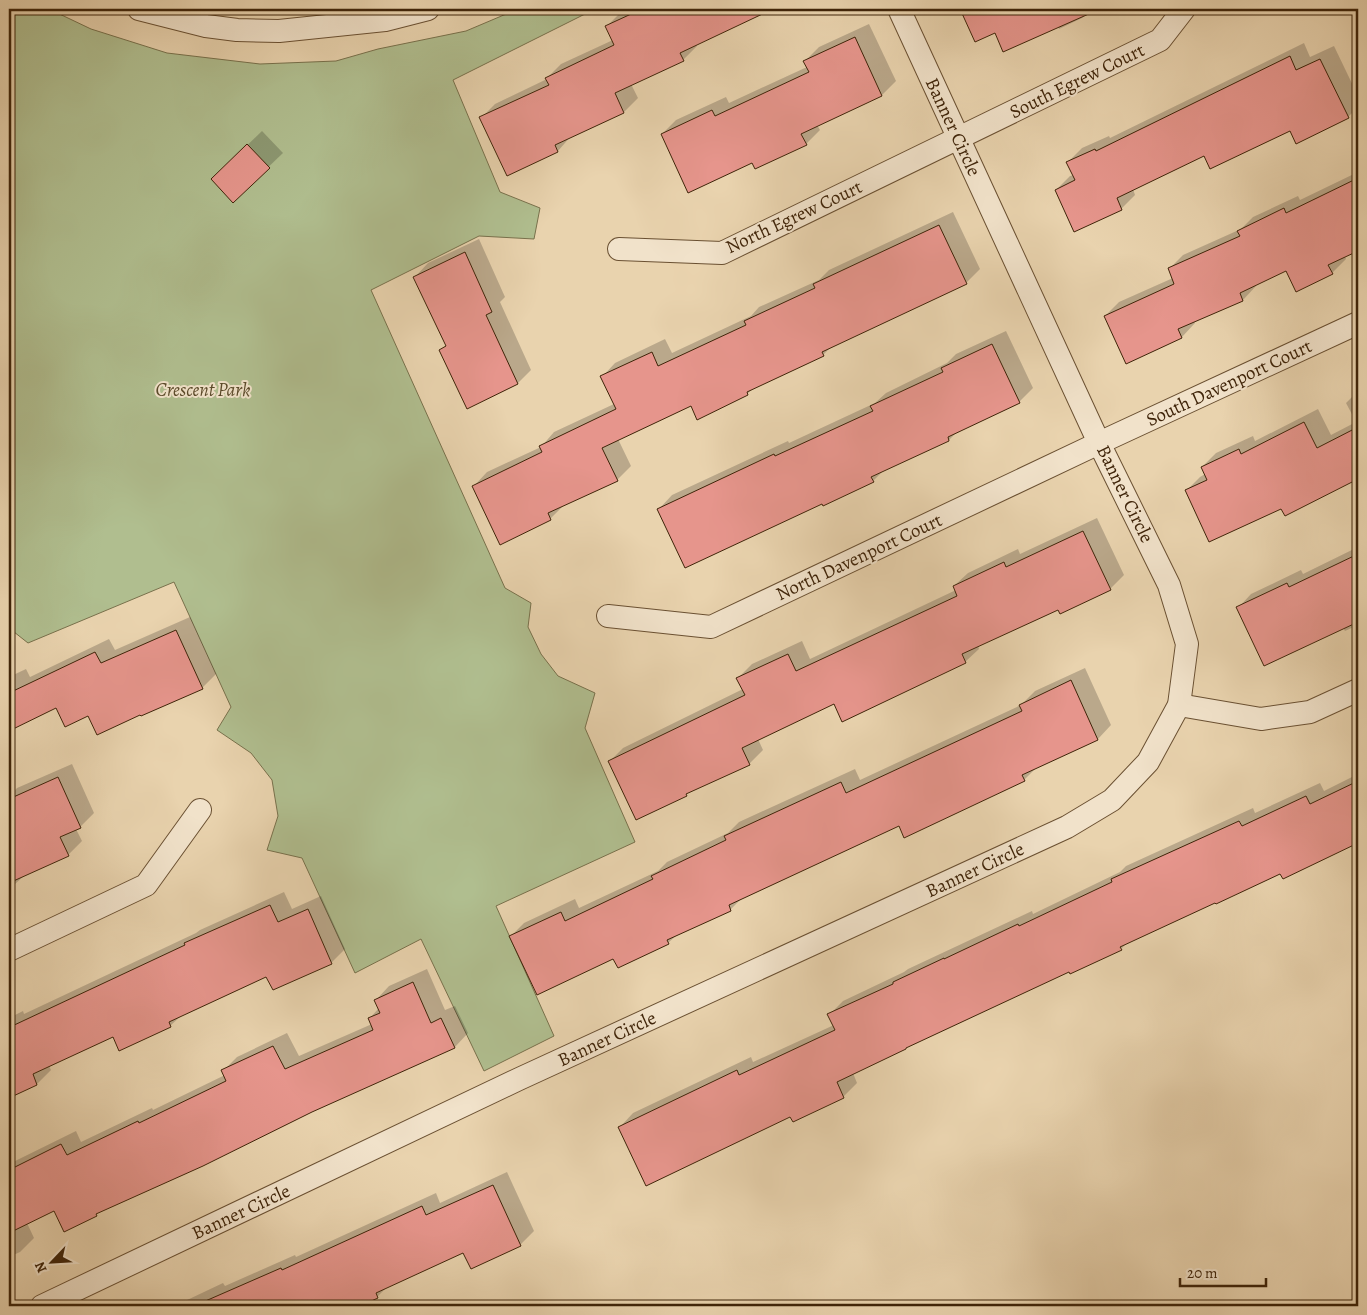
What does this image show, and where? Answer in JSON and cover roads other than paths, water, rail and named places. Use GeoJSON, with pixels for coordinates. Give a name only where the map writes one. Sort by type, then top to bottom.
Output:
{"type":"FeatureCollection","features":[{"type":"Feature","properties":{"kind":"street"},"geometry":{"type":"LineString","coordinates":[[139,9],[206,26],[237,30],[278,31],[386,20],[428,9]]}},
{"type":"Feature","properties":{"kind":"street","name":"Banner Circle"},"geometry":{"type":"LineString","coordinates":[[42,1306],[519,1079],[1067,827],[1112,800],[1148,762],[1179,705],[1187,644],[1169,585],[1099,443],[899,9]]}},
{"type":"Feature","properties":{"kind":"street","name":"South Egrew Court"},"geometry":{"type":"LineString","coordinates":[[958,139],[1160,40],[1184,9]]}},
{"type":"Feature","properties":{"kind":"street","name":"North Egrew Court"},"geometry":{"type":"LineString","coordinates":[[619,249],[722,253],[958,139]]}},
{"type":"Feature","properties":{"kind":"street","name":"South Davenport Court"},"geometry":{"type":"LineString","coordinates":[[1099,443],[1358,323]]}},
{"type":"Feature","properties":{"kind":"street","name":"North Davenport Court"},"geometry":{"type":"LineString","coordinates":[[608,616],[711,627],[1099,443]]}},
{"type":"Feature","properties":{"kind":"street"},"geometry":{"type":"LineString","coordinates":[[1179,705],[1261,719],[1310,712],[1358,690]]}},
{"type":"Feature","properties":{"kind":"street"},"geometry":{"type":"LineString","coordinates":[[9,950],[146,885],[200,810]]}},
{"type":"Feature","properties":{"kind":"park label","name":"Crescent Park"},"geometry":{"type":"Point","coordinates":[203,390]}}]}
